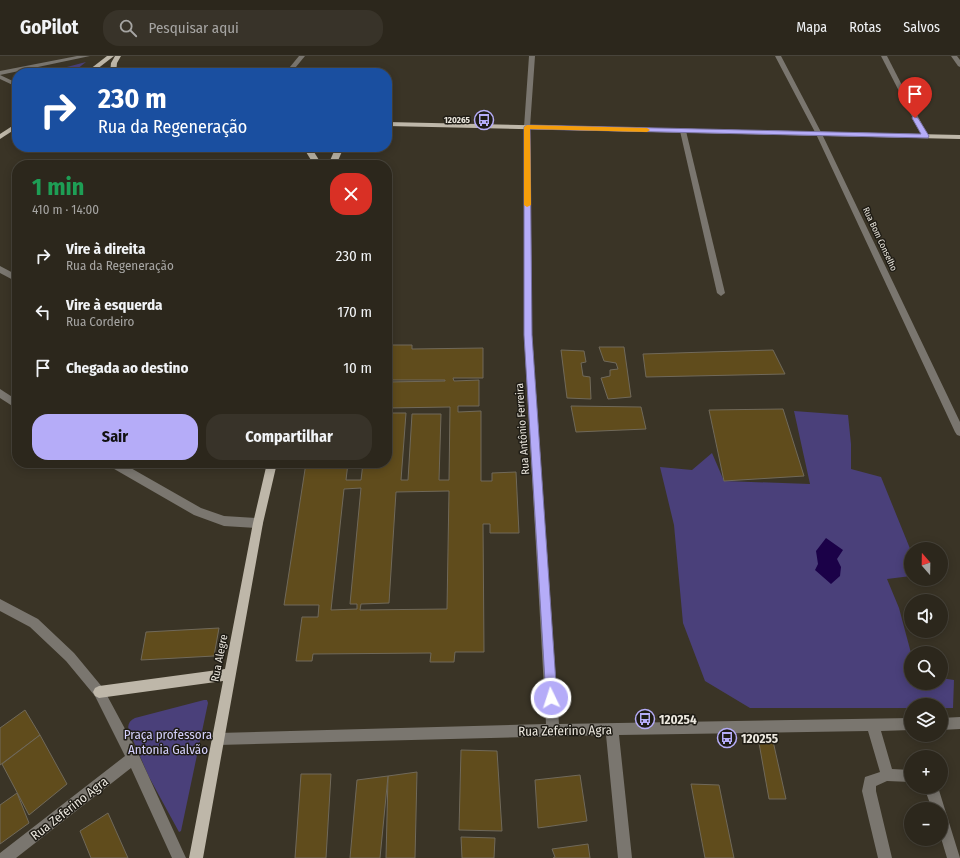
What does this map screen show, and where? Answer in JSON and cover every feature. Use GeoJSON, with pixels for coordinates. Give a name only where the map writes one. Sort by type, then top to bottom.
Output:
{"type":"FeatureCollection","features":[{"type":"Feature","properties":{"kind":"main road"},"geometry":{"type":"LineString","coordinates":[[94,68],[110,56]]}},
{"type":"Feature","properties":{"kind":"main road"},"geometry":{"type":"LineString","coordinates":[[114,68],[114,63],[118,56]]}},
{"type":"Feature","properties":{"kind":"main road"},"geometry":{"type":"LineString","coordinates":[[392,125],[960,137]]}},
{"type":"Feature","properties":{"kind":"main road"},"geometry":{"type":"LineString","coordinates":[[0,137],[12,129]]}},
{"type":"Feature","properties":{"kind":"main road","name":"Rua Alegre"},"geometry":{"type":"LineString","coordinates":[[196,858],[258,523],[271,468]]}},
{"type":"Feature","properties":{"kind":"main road"},"geometry":{"type":"LineString","coordinates":[[99,692],[230,674]]}},
{"type":"Feature","properties":{"kind":"street"},"geometry":{"type":"LineString","coordinates":[[26,68],[87,56]]}},
{"type":"Feature","properties":{"kind":"street"},"geometry":{"type":"LineString","coordinates":[[292,68],[302,56]]}},
{"type":"Feature","properties":{"kind":"street","name":"Rua Antônio Ferreira"},"geometry":{"type":"LineString","coordinates":[[532,56],[527,127],[528,335],[553,730]]}},
{"type":"Feature","properties":{"kind":"street","name":"Rua Bom Conselho"},"geometry":{"type":"LineString","coordinates":[[778,56],[820,134],[960,432]]}},
{"type":"Feature","properties":{"kind":"street"},"geometry":{"type":"LineString","coordinates":[[884,56],[925,136]]}},
{"type":"Feature","properties":{"kind":"street"},"geometry":{"type":"LineString","coordinates":[[954,56],[960,65]]}},
{"type":"Feature","properties":{"kind":"street"},"geometry":{"type":"LineString","coordinates":[[0,73],[12,71]]}},
{"type":"Feature","properties":{"kind":"street"},"geometry":{"type":"LineString","coordinates":[[0,77],[12,83]]}},
{"type":"Feature","properties":{"kind":"street"},"geometry":{"type":"LineString","coordinates":[[683,131],[722,293]]}},
{"type":"Feature","properties":{"kind":"street"},"geometry":{"type":"LineString","coordinates":[[0,268],[12,276]]}},
{"type":"Feature","properties":{"kind":"street"},"geometry":{"type":"LineString","coordinates":[[0,393],[12,401]]}},
{"type":"Feature","properties":{"kind":"street"},"geometry":{"type":"LineString","coordinates":[[122,468],[198,512],[224,521],[258,523]]}},
{"type":"Feature","properties":{"kind":"street"},"geometry":{"type":"LineString","coordinates":[[0,605],[34,623],[70,657],[99,692],[133,758],[179,858]]}},
{"type":"Feature","properties":{"kind":"street"},"geometry":{"type":"LineString","coordinates":[[948,724],[960,723]]}},
{"type":"Feature","properties":{"kind":"street","name":"Rua Zeferino Agra"},"geometry":{"type":"LineString","coordinates":[[218,739],[553,730],[904,724]]}},
{"type":"Feature","properties":{"kind":"street"},"geometry":{"type":"LineString","coordinates":[[873,725],[887,775]]}},
{"type":"Feature","properties":{"kind":"street"},"geometry":{"type":"LineString","coordinates":[[612,729],[624,858]]}},
{"type":"Feature","properties":{"kind":"street","name":"Rua Zeferino Agra"},"geometry":{"type":"LineString","coordinates":[[5,858],[133,758]]}},
{"type":"Feature","properties":{"kind":"street"},"geometry":{"type":"LineString","coordinates":[[885,858],[868,791],[870,782],[887,775],[904,776]]}},
{"type":"Feature","properties":{"kind":"street"},"geometry":{"type":"LineString","coordinates":[[948,839],[954,858]]}},
{"type":"Feature","properties":{"kind":"green space"},"geometry":{"type":"Polygon","coordinates":[[[86,62],[78,68],[63,68],[86,62]]]}},
{"type":"Feature","properties":{"kind":"green space"},"geometry":{"type":"Polygon","coordinates":[[[794,411],[848,415],[851,444],[851,469],[881,477],[907,542],[904,542],[904,577],[887,579],[899,608],[904,627],[904,638],[907,638],[909,646],[904,646],[904,690],[948,690],[948,679],[954,680],[953,708],[948,708],[948,698],[904,698],[904,708],[750,708],[705,681],[683,623],[674,525],[660,467],[692,470],[712,453],[724,481],[810,484],[794,411]]]}},
{"type":"Feature","properties":{"kind":"green space","name":"Praça professora Antonia Galvão"},"geometry":{"type":"Polygon","coordinates":[[[207,700],[208,703],[181,831],[179,832],[149,777],[129,731],[128,725],[131,720],[135,718],[207,700]]]}},
{"type":"Feature","properties":{"kind":"shaded area"},"geometry":{"type":"Polygon","coordinates":[[[826,538],[843,550],[837,559],[841,567],[840,576],[831,584],[815,570],[818,564],[816,551],[826,538]]]}},
{"type":"Feature","properties":{"kind":"building"},"geometry":{"type":"Polygon","coordinates":[[[392,345],[412,345],[412,349],[483,348],[483,378],[453,378],[454,381],[479,380],[479,406],[458,406],[458,412],[481,411],[481,481],[492,481],[492,473],[516,472],[519,533],[490,533],[490,524],[483,524],[484,652],[455,652],[454,662],[430,662],[431,653],[313,654],[312,661],[296,661],[302,617],[318,617],[319,605],[284,605],[305,468],[347,468],[346,480],[361,480],[362,468],[392,468],[392,413],[406,413],[401,480],[408,480],[412,414],[441,414],[439,480],[449,480],[450,407],[392,408],[392,382],[445,380],[392,380],[392,345]],[[361,488],[344,489],[331,610],[357,609],[357,604],[350,604],[361,488]],[[449,491],[396,492],[389,603],[361,604],[360,610],[447,609],[449,491]]]}},
{"type":"Feature","properties":{"kind":"building"},"geometry":{"type":"Polygon","coordinates":[[[599,347],[624,347],[631,397],[608,399],[601,378],[610,376],[610,370],[618,369],[616,363],[604,361],[599,347]]]}},
{"type":"Feature","properties":{"kind":"building"},"geometry":{"type":"Polygon","coordinates":[[[561,350],[584,351],[586,362],[581,363],[583,376],[590,377],[591,399],[567,398],[561,350]]]}},
{"type":"Feature","properties":{"kind":"building"},"geometry":{"type":"Polygon","coordinates":[[[773,350],[785,374],[646,377],[643,354],[773,350]]]}},
{"type":"Feature","properties":{"kind":"building"},"geometry":{"type":"Polygon","coordinates":[[[571,406],[641,407],[646,429],[576,432],[571,406]]]}},
{"type":"Feature","properties":{"kind":"building"},"geometry":{"type":"Polygon","coordinates":[[[783,409],[804,476],[724,481],[709,410],[783,409]]]}},
{"type":"Feature","properties":{"kind":"building"},"geometry":{"type":"Polygon","coordinates":[[[219,628],[214,656],[141,660],[146,632],[219,628]]]}},
{"type":"Feature","properties":{"kind":"building"},"geometry":{"type":"Polygon","coordinates":[[[25,710],[40,735],[0,765],[0,728],[25,710]]]}},
{"type":"Feature","properties":{"kind":"building"},"geometry":{"type":"Polygon","coordinates":[[[40,735],[67,784],[29,815],[2,764],[40,735]]]}},
{"type":"Feature","properties":{"kind":"building"},"geometry":{"type":"Polygon","coordinates":[[[773,741],[786,799],[769,799],[759,743],[773,741]]]}},
{"type":"Feature","properties":{"kind":"building"},"geometry":{"type":"Polygon","coordinates":[[[461,750],[497,751],[502,831],[459,830],[461,750]]]}},
{"type":"Feature","properties":{"kind":"building"},"geometry":{"type":"Polygon","coordinates":[[[417,772],[415,858],[386,858],[388,776],[417,772]]]}},
{"type":"Feature","properties":{"kind":"building"},"geometry":{"type":"Polygon","coordinates":[[[301,774],[331,774],[326,858],[295,858],[301,774]]]}},
{"type":"Feature","properties":{"kind":"building"},"geometry":{"type":"Polygon","coordinates":[[[580,775],[587,821],[538,828],[535,780],[580,775]]]}},
{"type":"Feature","properties":{"kind":"building"},"geometry":{"type":"Polygon","coordinates":[[[388,776],[380,858],[350,858],[357,780],[388,776]]]}},
{"type":"Feature","properties":{"kind":"building"},"geometry":{"type":"Polygon","coordinates":[[[691,784],[719,785],[734,858],[705,858],[691,784]]]}},
{"type":"Feature","properties":{"kind":"building"},"geometry":{"type":"Polygon","coordinates":[[[17,793],[29,823],[0,844],[0,805],[17,793]]]}},
{"type":"Feature","properties":{"kind":"building"},"geometry":{"type":"Polygon","coordinates":[[[108,813],[128,858],[91,858],[80,831],[108,813]]]}},
{"type":"Feature","properties":{"kind":"building"},"geometry":{"type":"Polygon","coordinates":[[[461,837],[495,838],[494,858],[462,858],[461,837]]]}},
{"type":"Feature","properties":{"kind":"building"},"geometry":{"type":"Polygon","coordinates":[[[588,844],[590,858],[553,858],[555,857],[552,849],[588,844]]]}},
{"type":"Feature","properties":{"kind":"slow traffic"},"geometry":{"type":"LineString","coordinates":[[527,205],[527,127],[647,130]]}},
{"type":"Feature","properties":{"kind":"place","name":"120265"},"geometry":{"type":"Point","coordinates":[484,120]}},
{"type":"Feature","properties":{"kind":"place","name":"120254"},"geometry":{"type":"Point","coordinates":[645,719]}},
{"type":"Feature","properties":{"kind":"place","name":"120255"},"geometry":{"type":"Point","coordinates":[727,738]}},
{"type":"Feature","properties":{"kind":"route"},"geometry":{"type":"LineString","coordinates":[[551,698],[528,335],[527,127],[925,136],[915,118]]}}]}
